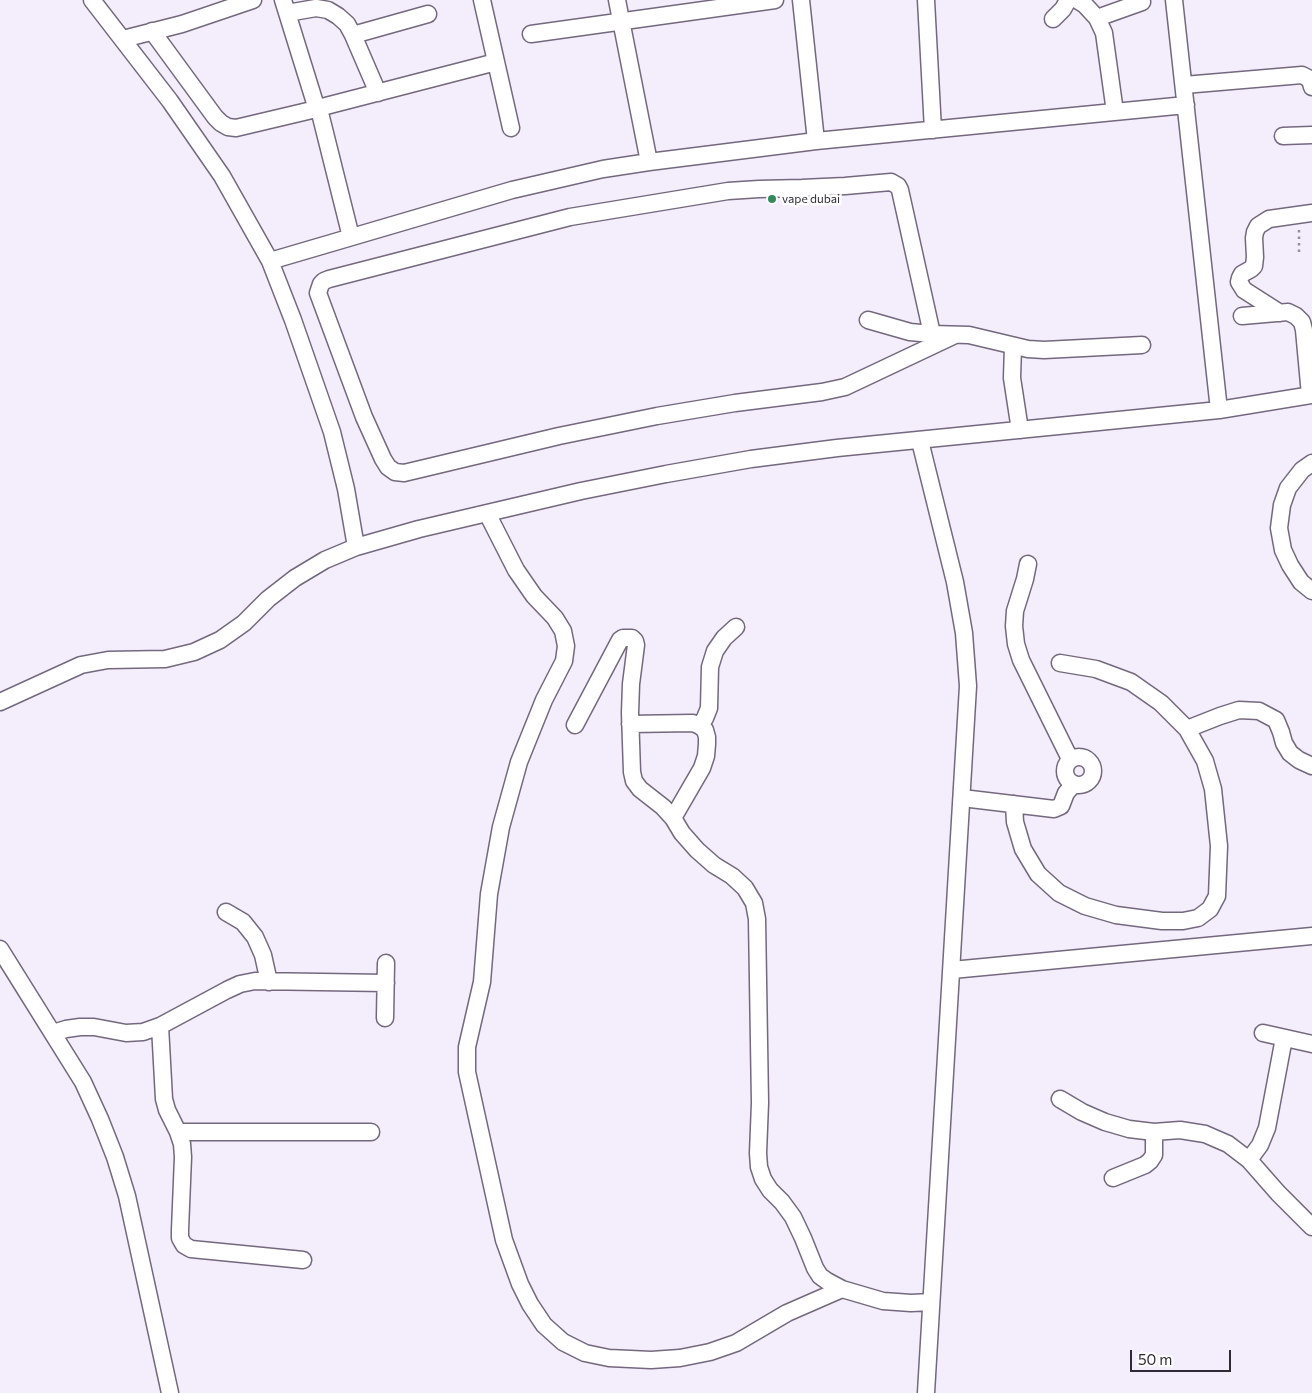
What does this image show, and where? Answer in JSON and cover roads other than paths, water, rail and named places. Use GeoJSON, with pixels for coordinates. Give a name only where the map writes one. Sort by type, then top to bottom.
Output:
{"type":"FeatureCollection","features":[{"type":"Feature","properties":{"kind":"street"},"geometry":{"type":"LineString","coordinates":[[92,0],[170,101],[222,176],[270,261],[293,320],[332,432],[346,489],[356,547]]}},
{"type":"Feature","properties":{"kind":"street"},"geometry":{"type":"LineString","coordinates":[[123,39],[199,19],[253,0]]}},
{"type":"Feature","properties":{"kind":"street"},"geometry":{"type":"LineString","coordinates":[[482,0],[511,128]]}},
{"type":"Feature","properties":{"kind":"street"},"geometry":{"type":"LineString","coordinates":[[617,0],[649,162]]}},
{"type":"Feature","properties":{"kind":"street"},"geometry":{"type":"LineString","coordinates":[[531,34],[775,0]]}},
{"type":"Feature","properties":{"kind":"street"},"geometry":{"type":"LineString","coordinates":[[801,0],[816,141]]}},
{"type":"Feature","properties":{"kind":"street"},"geometry":{"type":"LineString","coordinates":[[926,0],[933,130]]}},
{"type":"Feature","properties":{"kind":"street"},"geometry":{"type":"LineString","coordinates":[[1053,19],[1063,9],[1068,0]]}},
{"type":"Feature","properties":{"kind":"street"},"geometry":{"type":"LineString","coordinates":[[1077,0],[1085,5],[1097,18],[1104,34],[1115,112]]}},
{"type":"Feature","properties":{"kind":"street"},"geometry":{"type":"LineString","coordinates":[[1174,0],[1219,410]]}},
{"type":"Feature","properties":{"kind":"street"},"geometry":{"type":"LineString","coordinates":[[1097,18],[1142,2]]}},
{"type":"Feature","properties":{"kind":"street"},"geometry":{"type":"LineString","coordinates":[[351,237],[318,108],[285,6],[328,10],[347,24],[378,93]]}},
{"type":"Feature","properties":{"kind":"street"},"geometry":{"type":"LineString","coordinates":[[353,35],[428,14]]}},
{"type":"Feature","properties":{"kind":"street"},"geometry":{"type":"LineString","coordinates":[[152,31],[215,117],[228,127],[236,128],[496,62]]}},
{"type":"Feature","properties":{"kind":"street"},"geometry":{"type":"LineString","coordinates":[[1184,85],[1302,75],[1308,78],[1312,87]]}},
{"type":"Feature","properties":{"kind":"street"},"geometry":{"type":"LineString","coordinates":[[270,261],[512,190],[602,169],[816,141],[1186,105]]}},
{"type":"Feature","properties":{"kind":"street"},"geometry":{"type":"LineString","coordinates":[[1283,136],[1312,135]]}},
{"type":"Feature","properties":{"kind":"street"},"geometry":{"type":"LineString","coordinates":[[932,334],[900,190],[898,186],[891,182],[728,191],[570,217],[324,280],[318,293],[364,417],[383,459],[388,467],[395,472],[404,473],[559,436],[657,416],[845,387],[953,336]]}},
{"type":"Feature","properties":{"kind":"street"},"geometry":{"type":"LineString","coordinates":[[1280,313],[1244,290],[1239,282],[1240,278],[1242,274],[1254,266],[1254,238],[1258,226],[1269,219],[1306,214]]}},
{"type":"Feature","properties":{"kind":"street"},"geometry":{"type":"LineString","coordinates":[[0,702],[81,665],[108,660],[165,659],[194,652],[220,640],[244,623],[268,599],[295,578],[325,560],[356,547],[419,529],[487,513],[581,491],[742,461],[837,448],[1219,410],[1311,395],[1308,330],[1302,322],[1288,312],[1242,316]]}},
{"type":"Feature","properties":{"kind":"street"},"geometry":{"type":"LineString","coordinates":[[868,320],[910,332],[976,336],[1028,349],[1044,350],[1142,345]]}},
{"type":"Feature","properties":{"kind":"street"},"geometry":{"type":"LineString","coordinates":[[1013,346],[1012,378],[1020,430]]}},
{"type":"Feature","properties":{"kind":"street"},"geometry":{"type":"LineString","coordinates":[[920,441],[955,582],[964,633],[968,686],[926,1393]]}},
{"type":"Feature","properties":{"kind":"street"},"geometry":{"type":"LineString","coordinates":[[1312,464],[1302,470],[1288,488],[1282,505],[1279,528],[1283,550],[1290,565],[1301,582],[1312,591]]}},
{"type":"Feature","properties":{"kind":"street"},"geometry":{"type":"LineString","coordinates":[[487,513],[516,570],[534,596],[555,618],[563,631],[566,646],[564,661],[544,700],[519,762],[500,827],[489,894],[482,982],[467,1047],[467,1072],[504,1240],[520,1284],[544,1325],[563,1342],[585,1353],[609,1358],[651,1360],[680,1358],[710,1352],[736,1343],[787,1313],[842,1289]]}},
{"type":"Feature","properties":{"kind":"street"},"geometry":{"type":"LineString","coordinates":[[1028,564],[1015,611],[1016,644],[1021,660],[1070,759]]}},
{"type":"Feature","properties":{"kind":"street"},"geometry":{"type":"LineString","coordinates":[[700,726],[709,708],[708,683],[715,651],[724,638],[736,627]]}},
{"type":"Feature","properties":{"kind":"street"},"geometry":{"type":"LineString","coordinates":[[574,725],[620,640],[628,637],[632,638],[636,645],[630,684],[630,724],[634,781],[640,789],[663,807],[673,818],[696,850],[732,876],[745,888],[754,902],[757,919],[760,1104],[759,1167],[763,1180],[793,1217],[820,1276],[842,1289],[883,1300],[911,1303],[931,1302]]}},
{"type":"Feature","properties":{"kind":"street"},"geometry":{"type":"LineString","coordinates":[[1014,804],[1015,822],[1023,849],[1038,874],[1059,893],[1085,906],[1116,915],[1162,921],[1183,921],[1198,918],[1210,909],[1217,896],[1219,846],[1213,788],[1205,761],[1187,729],[1161,703],[1131,682],[1096,669],[1060,663]]}},
{"type":"Feature","properties":{"kind":"street"},"geometry":{"type":"LineString","coordinates":[[1187,729],[1239,710],[1259,711],[1276,720],[1284,743],[1290,753],[1312,766]]}},
{"type":"Feature","properties":{"kind":"street"},"geometry":{"type":"LineString","coordinates":[[630,724],[686,723],[700,726],[705,730],[707,737],[706,756],[702,768],[673,818]]}},
{"type":"Feature","properties":{"kind":"street"},"geometry":{"type":"LineString","coordinates":[[1085,757],[1089,760],[1094,769],[1094,774],[1088,782],[1079,785],[1069,782],[1065,773],[1070,759],[1085,757]]}},
{"type":"Feature","properties":{"kind":"street"},"geometry":{"type":"LineString","coordinates":[[962,798],[1050,809],[1058,808],[1063,803],[1066,793],[1074,784]]}},
{"type":"Feature","properties":{"kind":"street"},"geometry":{"type":"LineString","coordinates":[[226,912],[243,922],[256,937],[263,955],[269,982]]}},
{"type":"Feature","properties":{"kind":"street"},"geometry":{"type":"LineString","coordinates":[[952,970],[1312,936]]}},
{"type":"Feature","properties":{"kind":"street"},"geometry":{"type":"LineString","coordinates":[[0,949],[83,1082],[115,1157],[127,1196],[170,1393]]}},
{"type":"Feature","properties":{"kind":"street"},"geometry":{"type":"LineString","coordinates":[[385,1018],[386,963]]}},
{"type":"Feature","properties":{"kind":"street"},"geometry":{"type":"LineString","coordinates":[[53,1033],[66,1028],[80,1027],[94,1027],[126,1033],[143,1032],[160,1026],[240,984],[255,981],[386,983]]}},
{"type":"Feature","properties":{"kind":"street"},"geometry":{"type":"LineString","coordinates":[[160,1026],[166,1110],[182,1144],[180,1238],[184,1245],[191,1249],[303,1260]]}},
{"type":"Feature","properties":{"kind":"street"},"geometry":{"type":"LineString","coordinates":[[1263,1033],[1312,1044]]}},
{"type":"Feature","properties":{"kind":"street"},"geometry":{"type":"LineString","coordinates":[[1249,1160],[1260,1145],[1267,1128],[1284,1038]]}},
{"type":"Feature","properties":{"kind":"street"},"geometry":{"type":"LineString","coordinates":[[1060,1099],[1082,1112],[1105,1122],[1129,1129],[1154,1132],[1180,1130],[1205,1134],[1228,1144],[1249,1160],[1312,1227]]}},
{"type":"Feature","properties":{"kind":"street"},"geometry":{"type":"LineString","coordinates":[[178,1132],[371,1132]]}},
{"type":"Feature","properties":{"kind":"street"},"geometry":{"type":"LineString","coordinates":[[1113,1178],[1145,1165],[1150,1161],[1154,1155],[1154,1132]]}},
{"type":"Feature","properties":{"kind":"place","name":"vape dubai"},"geometry":{"type":"Point","coordinates":[772,199]}}]}
